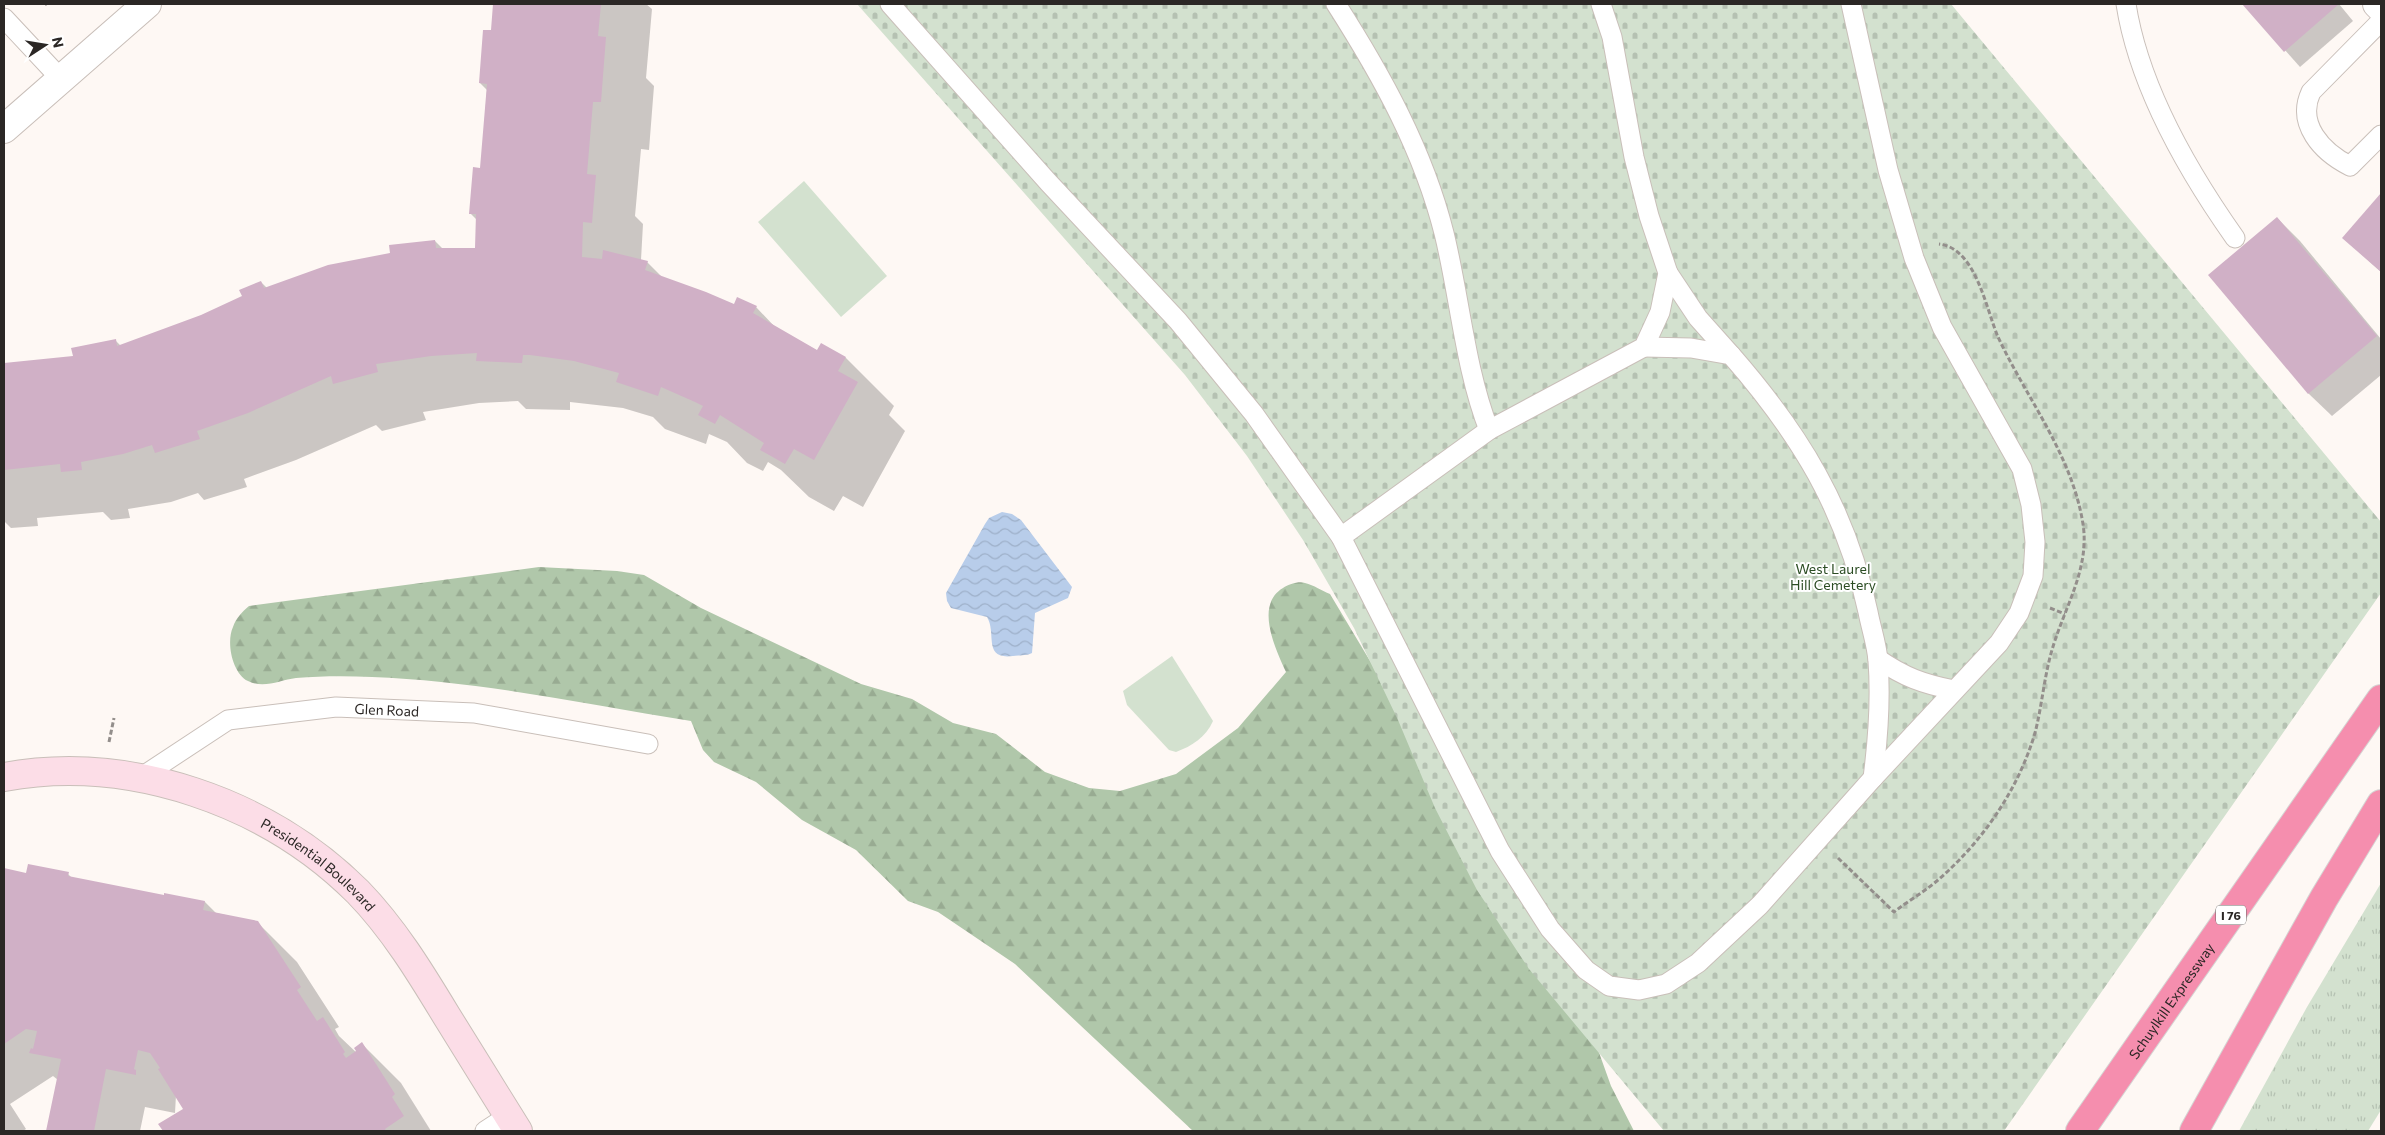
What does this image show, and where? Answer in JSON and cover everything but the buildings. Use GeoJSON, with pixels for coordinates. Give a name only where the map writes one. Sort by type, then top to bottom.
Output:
{"type":"FeatureCollection","features":[{"type":"Feature","properties":{"kind":"highway","name":"Schuylkill Expressway"},"geometry":{"type":"LineString","coordinates":[[2080,1131],[2381,699]]}},
{"type":"Feature","properties":{"kind":"highway"},"geometry":{"type":"LineString","coordinates":[[2194,1131],[2324,898],[2381,804]]}},
{"type":"Feature","properties":{"kind":"street"},"geometry":{"type":"LineString","coordinates":[[4,130],[147,4]]}},
{"type":"Feature","properties":{"kind":"street"},"geometry":{"type":"LineString","coordinates":[[2377,4],[2381,8]]}},
{"type":"Feature","properties":{"kind":"street","name":"Presidential Boulevard"},"geometry":{"type":"LineString","coordinates":[[4,777],[74,772],[102,773],[140,778],[172,785],[251,816],[290,838],[326,864],[352,887],[392,932],[416,967],[513,1124]]}},
{"type":"Feature","properties":{"kind":"lane"},"geometry":{"type":"LineString","coordinates":[[890,4],[1048,182],[1183,328],[1254,414],[1341,537],[1500,851],[1550,929],[1586,970],[1609,986],[1639,990],[1666,984],[1698,963],[1760,905],[1873,778],[1999,643],[2019,612],[2033,576],[2035,542],[2031,505],[2022,469],[1942,327],[1914,258],[1888,170],[1851,4]]}},
{"type":"Feature","properties":{"kind":"lane"},"geometry":{"type":"LineString","coordinates":[[1336,4],[1385,85],[1418,154],[1432,192],[1454,274],[1474,384],[1489,430]]}},
{"type":"Feature","properties":{"kind":"lane"},"geometry":{"type":"LineString","coordinates":[[1601,4],[1612,37],[1634,157],[1649,216],[1668,273],[1698,318],[1787,423],[1823,485],[1839,519],[1857,570],[1878,659],[1880,704],[1873,778]]}},
{"type":"Feature","properties":{"kind":"lane"},"geometry":{"type":"LineString","coordinates":[[2126,4],[2130,27],[2144,70],[2177,146],[2198,186],[2235,238]]}},
{"type":"Feature","properties":{"kind":"lane"},"geometry":{"type":"LineString","coordinates":[[4,18],[61,79]]}},
{"type":"Feature","properties":{"kind":"lane"},"geometry":{"type":"LineString","coordinates":[[2381,21],[2311,92],[2306,104],[2306,118],[2323,149],[2336,159],[2350,166],[2381,134]]}},
{"type":"Feature","properties":{"kind":"lane"},"geometry":{"type":"LineString","coordinates":[[1644,346],[1660,312],[1668,273]]}},
{"type":"Feature","properties":{"kind":"lane"},"geometry":{"type":"LineString","coordinates":[[1341,537],[1489,430],[1644,346],[1691,348],[1731,355]]}},
{"type":"Feature","properties":{"kind":"lane"},"geometry":{"type":"LineString","coordinates":[[1878,659],[1902,676],[1927,685],[1954,690]]}},
{"type":"Feature","properties":{"kind":"lane","name":"Glen Road"},"geometry":{"type":"LineString","coordinates":[[140,778],[228,720],[336,707],[474,713],[648,744]]}},
{"type":"Feature","properties":{"kind":"lane"},"geometry":{"type":"LineString","coordinates":[[485,1131],[513,1124]]}},
{"type":"Feature","properties":{"kind":"green space","name":"West Laurel Hill Cemetery"},"geometry":{"type":"Polygon","coordinates":[[[857,4],[1951,4],[2381,522],[2381,593],[2004,1131],[1664,1131],[1529,969],[1477,890],[1435,808],[1398,720],[1354,628],[1303,540],[1247,456],[1185,375],[857,4]]]}},
{"type":"Feature","properties":{"kind":"green space"},"geometry":{"type":"Polygon","coordinates":[[[804,181],[887,276],[841,317],[758,222],[804,181]]]}},
{"type":"Feature","properties":{"kind":"green space"},"geometry":{"type":"Polygon","coordinates":[[[539,567],[617,571],[644,575],[701,608],[861,684],[912,699],[953,723],[996,734],[1045,772],[1089,788],[1120,791],[1176,774],[1238,728],[1286,672],[1277,652],[1270,628],[1270,605],[1274,596],[1283,588],[1300,582],[1312,585],[1330,594],[1458,808],[1577,991],[1611,1086],[1634,1131],[1193,1131],[1015,964],[938,912],[908,901],[856,850],[802,820],[756,782],[714,762],[703,750],[691,721],[532,694],[412,679],[324,677],[296,678],[260,684],[248,681],[242,677],[234,664],[230,649],[231,633],[240,615],[249,606],[539,567]]]}},
{"type":"Feature","properties":{"kind":"green space"},"geometry":{"type":"Polygon","coordinates":[[[1172,656],[1213,721],[1207,732],[1198,740],[1176,752],[1169,750],[1127,705],[1123,691],[1172,656]]]}},
{"type":"Feature","properties":{"kind":"green space"},"geometry":{"type":"Polygon","coordinates":[[[2381,883],[2381,1110],[2368,1131],[2239,1131],[2307,1007],[2381,883]]]}},
{"type":"Feature","properties":{"kind":"water"},"geometry":{"type":"Polygon","coordinates":[[[1002,512],[1012,514],[1021,520],[1072,587],[1068,598],[1035,613],[1032,653],[1028,655],[1003,656],[997,654],[992,644],[990,623],[987,617],[951,608],[947,601],[946,593],[985,524],[989,518],[1002,512]]]}}]}
